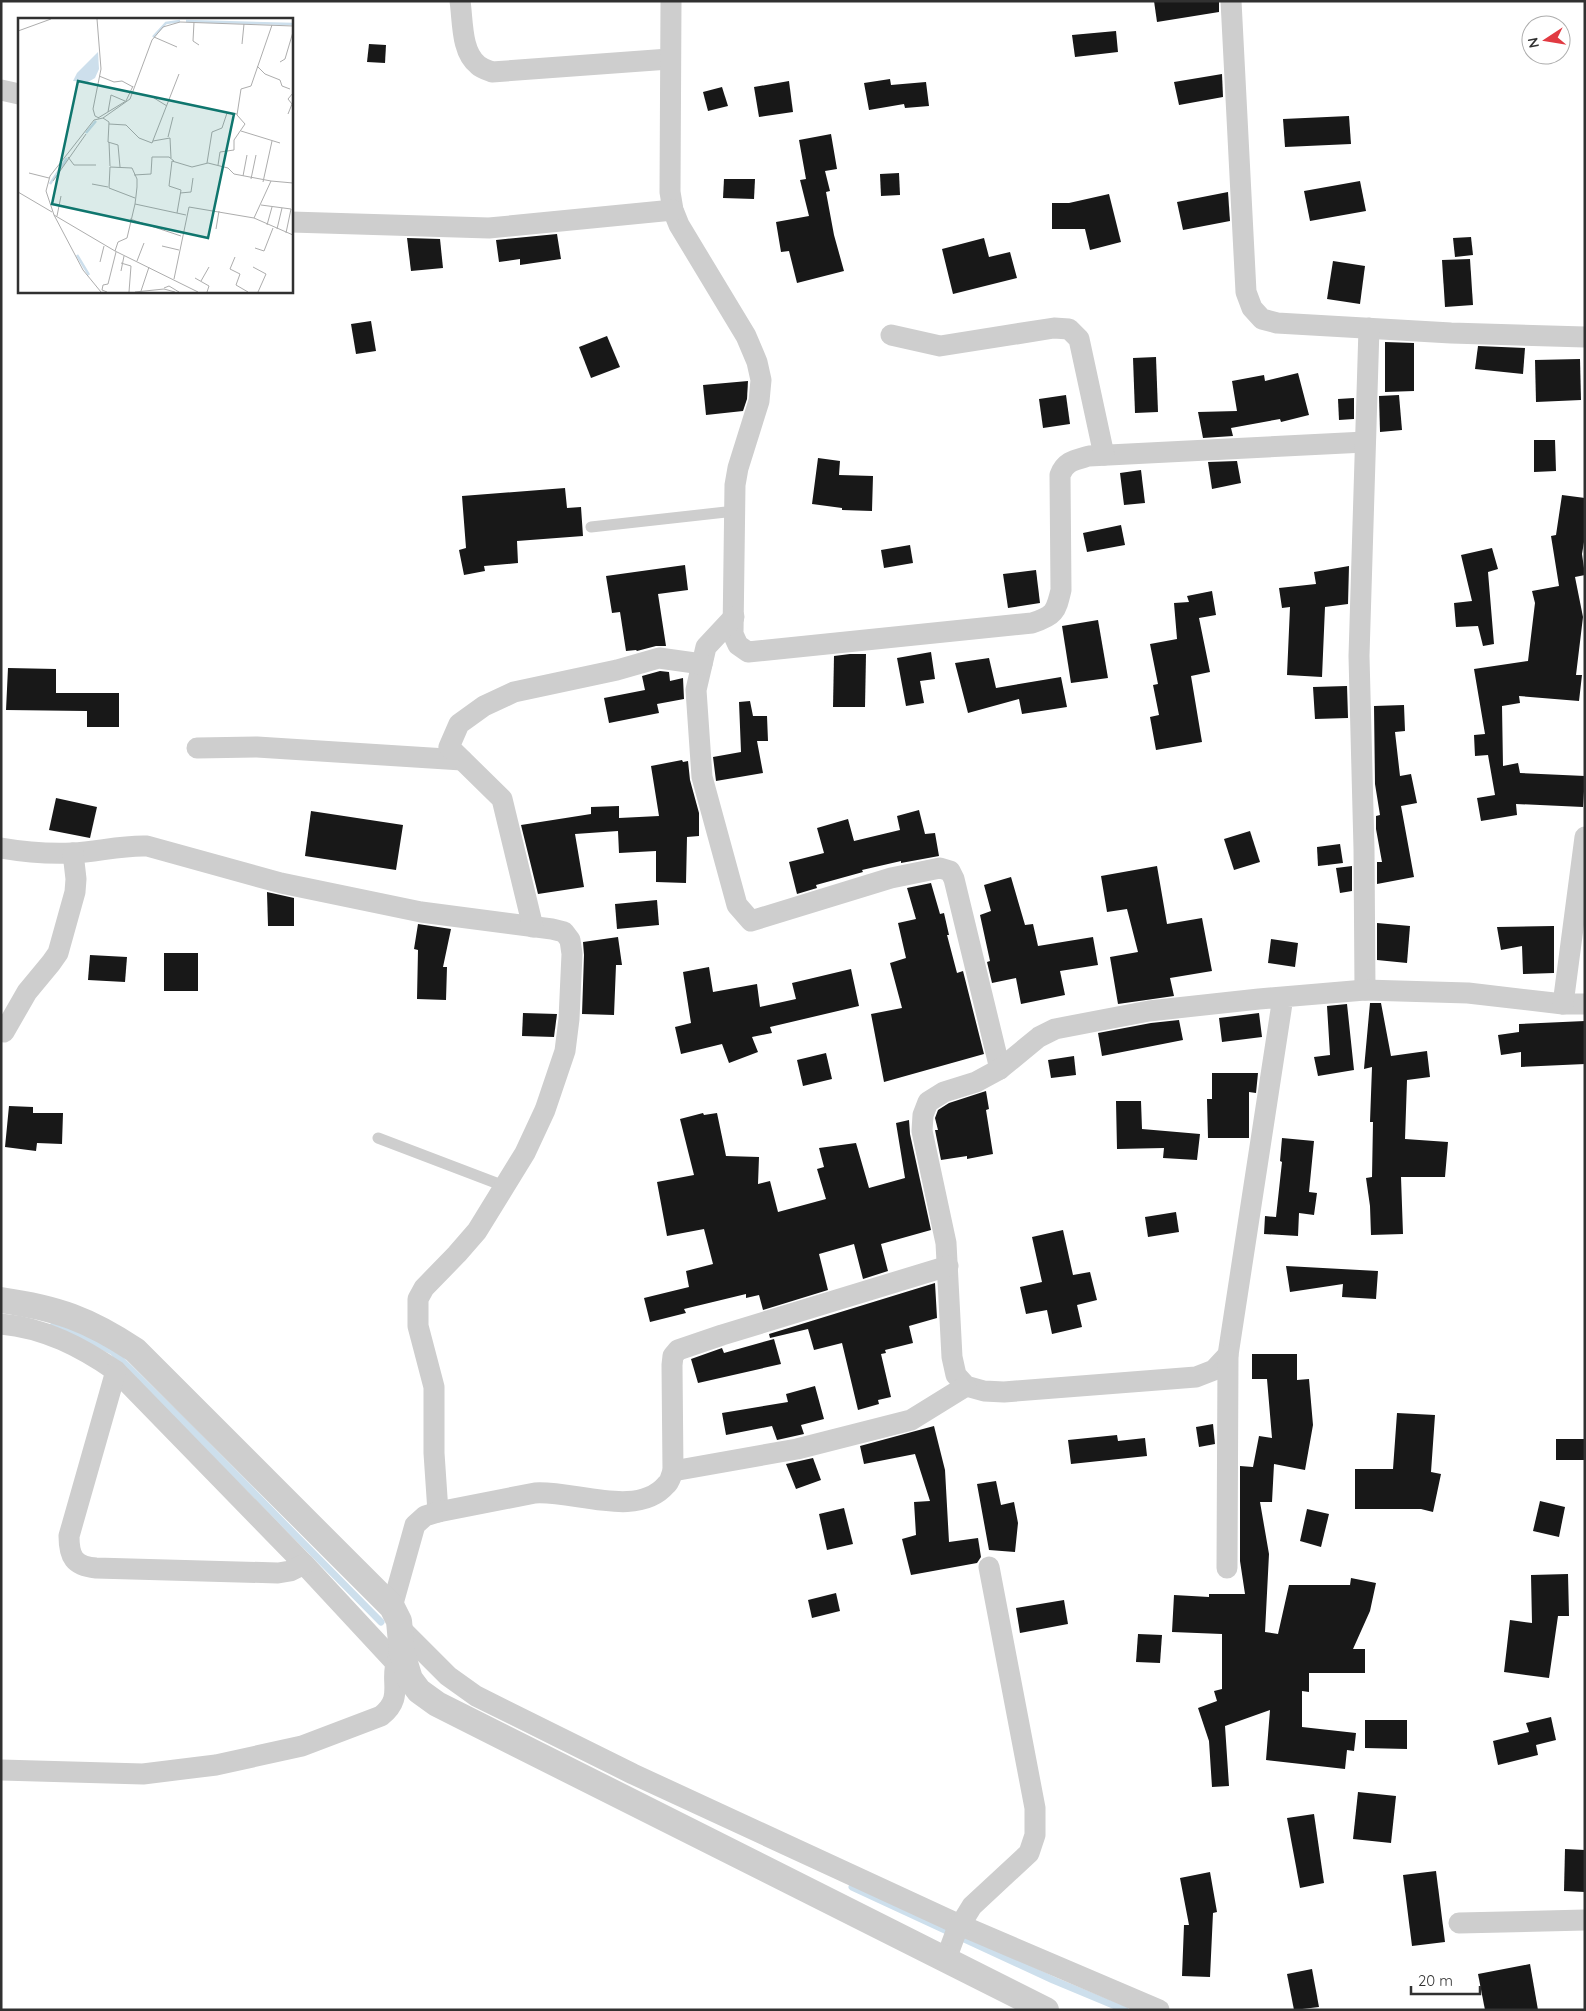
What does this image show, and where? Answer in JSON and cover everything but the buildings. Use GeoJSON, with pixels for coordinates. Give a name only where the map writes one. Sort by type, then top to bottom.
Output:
{"type":"FeatureCollection","features":[{"type":"Feature","properties":{"kind":"street"},"geometry":{"type":"LineString","coordinates":[[460,1],[469,56],[478,66],[492,72],[669,59]]}},
{"type":"Feature","properties":{"kind":"street"},"geometry":{"type":"LineString","coordinates":[[671,1],[669,59],[670,192],[673,210],[679,225],[746,336],[757,362],[761,380],[759,401],[738,468],[735,485],[734,634],[738,646],[748,652],[1032,623],[1048,618],[1057,608],[1061,590],[1060,475],[1063,467],[1071,460],[1104,456],[1364,442]]}},
{"type":"Feature","properties":{"kind":"street"},"geometry":{"type":"LineString","coordinates":[[1231,1],[1246,292],[1252,308],[1262,318],[1277,323],[1585,337]]}},
{"type":"Feature","properties":{"kind":"street"},"geometry":{"type":"LineString","coordinates":[[1,90],[18,94]]}},
{"type":"Feature","properties":{"kind":"street"},"geometry":{"type":"LineString","coordinates":[[292,222],[489,228],[673,210]]}},
{"type":"Feature","properties":{"kind":"street"},"geometry":{"type":"LineString","coordinates":[[891,335],[940,346],[1054,328],[1069,329],[1079,339],[1104,456]]}},
{"type":"Feature","properties":{"kind":"street"},"geometry":{"type":"LineString","coordinates":[[1365,990],[1364,849],[1359,656],[1364,442],[1369,328]]}},
{"type":"Feature","properties":{"kind":"street"},"geometry":{"type":"LineString","coordinates":[[734,617],[706,646],[696,690],[702,777],[737,905],[750,921],[891,878],[940,868],[950,871],[954,880],[1000,1069]]}},
{"type":"Feature","properties":{"kind":"street"},"geometry":{"type":"LineString","coordinates":[[533,927],[502,799],[449,747],[460,724],[484,706],[514,692],[617,670],[659,658],[702,664]]}},
{"type":"Feature","properties":{"kind":"street"},"geometry":{"type":"LineString","coordinates":[[197,748],[257,747],[462,760]]}},
{"type":"Feature","properties":{"kind":"street"},"geometry":{"type":"LineString","coordinates":[[1563,1004],[1585,836]]}},
{"type":"Feature","properties":{"kind":"street"},"geometry":{"type":"LineString","coordinates":[[1,848],[22,852],[73,853],[130,846],[147,846],[281,883],[421,912],[564,932],[570,940],[572,954],[569,1019],[565,1051],[545,1110],[525,1153],[477,1231],[458,1254],[424,1288],[418,1299],[418,1326],[434,1387],[434,1453],[438,1512]]}},
{"type":"Feature","properties":{"kind":"street"},"geometry":{"type":"LineString","coordinates":[[4,1032],[27,992],[58,953],[75,892],[76,879],[73,853]]}},
{"type":"Feature","properties":{"kind":"street"},"geometry":{"type":"LineString","coordinates":[[1228,1355],[1214,1370],[1196,1377],[1004,1392],[984,1391],[966,1386],[956,1375],[952,1357],[946,1243],[922,1132],[923,1115],[928,1102],[944,1092],[976,1082],[1000,1069],[1038,1037],[1055,1029],[1149,1011],[1365,990],[1468,993],[1563,1004],[1585,1004]]}},
{"type":"Feature","properties":{"kind":"street"},"geometry":{"type":"LineString","coordinates":[[1228,1568],[1228,1355],[1283,997]]}},
{"type":"Feature","properties":{"kind":"street"},"geometry":{"type":"LineString","coordinates":[[1,1770],[143,1774],[216,1765],[302,1746],[381,1716],[394,1703],[397,1638],[415,1526],[425,1516],[535,1493],[548,1492],[601,1500],[641,1500],[655,1495],[668,1484],[673,1471],[672,1365],[673,1356],[678,1350],[948,1266]]}},
{"type":"Feature","properties":{"kind":"street"},"geometry":{"type":"LineString","coordinates":[[1,1300],[37,1305],[79,1318],[109,1332],[136,1350],[397,1638],[410,1679],[419,1691],[437,1704],[954,1940],[1159,2010]]}},
{"type":"Feature","properties":{"kind":"street"},"geometry":{"type":"LineString","coordinates":[[1,1324],[35,1330],[68,1342],[88,1351],[116,1371],[304,1564],[397,1638],[476,1696],[633,1774],[954,1940],[1046,2010]]}},
{"type":"Feature","properties":{"kind":"street"},"geometry":{"type":"LineString","coordinates":[[116,1371],[69,1536],[69,1548],[73,1558],[82,1567],[278,1573],[290,1571],[304,1564]]}},
{"type":"Feature","properties":{"kind":"street"},"geometry":{"type":"LineString","coordinates":[[673,1471],[797,1449],[911,1420],[966,1386]]}},
{"type":"Feature","properties":{"kind":"street"},"geometry":{"type":"LineString","coordinates":[[954,1940],[972,1906],[1029,1853],[1035,1835],[1035,1808],[989,1567]]}},
{"type":"Feature","properties":{"kind":"street"},"geometry":{"type":"LineString","coordinates":[[1459,1923],[1585,1920]]}},
{"type":"Feature","properties":{"kind":"lane"},"geometry":{"type":"LineString","coordinates":[[591,527],[735,511]]}},
{"type":"Feature","properties":{"kind":"lane"},"geometry":{"type":"LineString","coordinates":[[378,1138],[504,1186]]}},
{"type":"Feature","properties":{"kind":"waterway"},"geometry":{"type":"LineString","coordinates":[[53,1326],[71,1331],[112,1351],[381,1622]]}},
{"type":"Feature","properties":{"kind":"waterway"},"geometry":{"type":"LineString","coordinates":[[852,1887],[1053,1980],[1125,2010]]}}]}
